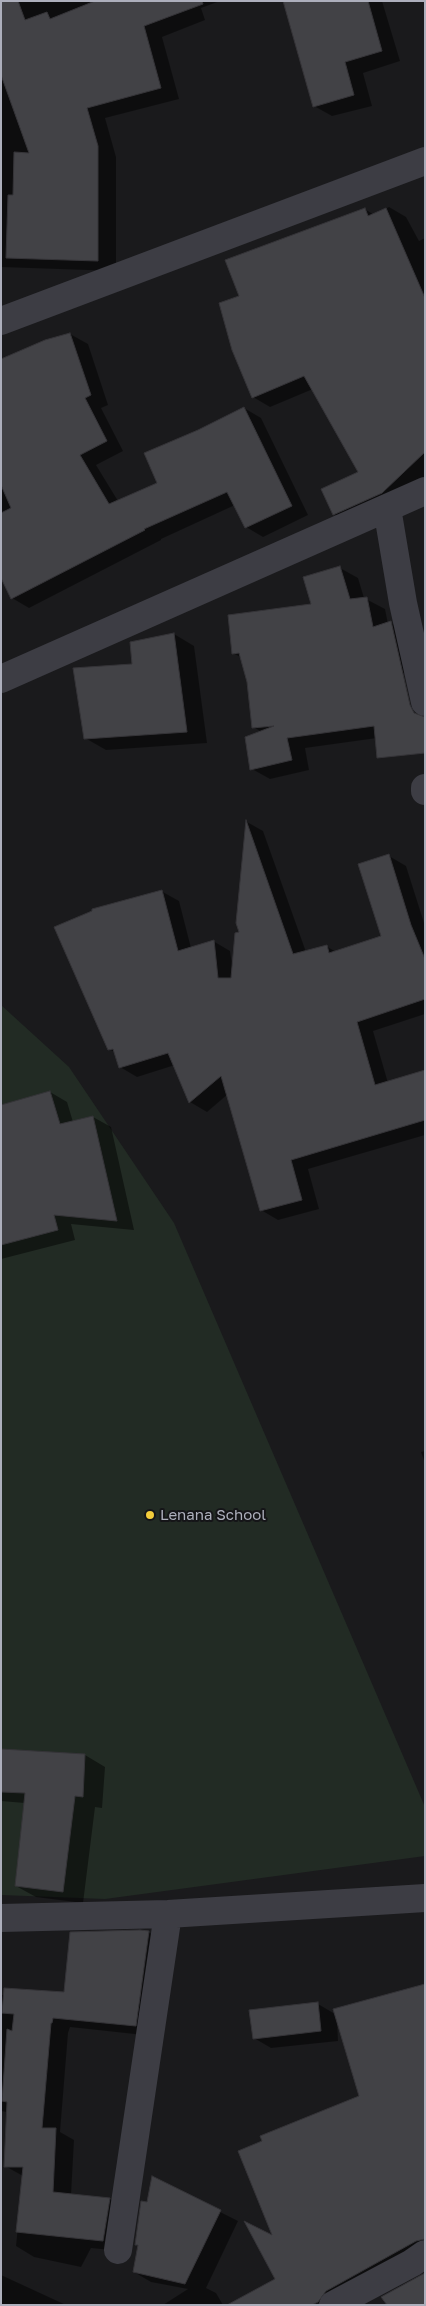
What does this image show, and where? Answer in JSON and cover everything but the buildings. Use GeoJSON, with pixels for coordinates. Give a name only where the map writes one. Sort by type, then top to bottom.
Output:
{"type":"FeatureCollection","features":[{"type":"Feature","properties":{"kind":"street"},"geometry":{"type":"LineString","coordinates":[[1,321],[425,161]]}},
{"type":"Feature","properties":{"kind":"street"},"geometry":{"type":"LineString","coordinates":[[1,679],[425,491]]}},
{"type":"Feature","properties":{"kind":"street"},"geometry":{"type":"LineString","coordinates":[[387,508],[402,603],[425,702]]}},
{"type":"Feature","properties":{"kind":"street"},"geometry":{"type":"LineString","coordinates":[[1,1918],[168,1914],[425,1898]]}},
{"type":"Feature","properties":{"kind":"street"},"geometry":{"type":"LineString","coordinates":[[118,2250],[168,1914]]}},
{"type":"Feature","properties":{"kind":"street"},"geometry":{"type":"LineString","coordinates":[[333,2305],[412,2263],[425,2254]]}},
{"type":"Feature","properties":{"kind":"shaded area","name":"Lenana School"},"geometry":{"type":"Polygon","coordinates":[[[1,1005],[69,1067],[174,1223],[425,1807],[425,1856],[105,1899],[1,1895],[1,1005]]]}},
{"type":"Feature","properties":{"kind":"place","name":"Lenana School"},"geometry":{"type":"Point","coordinates":[150,1515]}}]}
